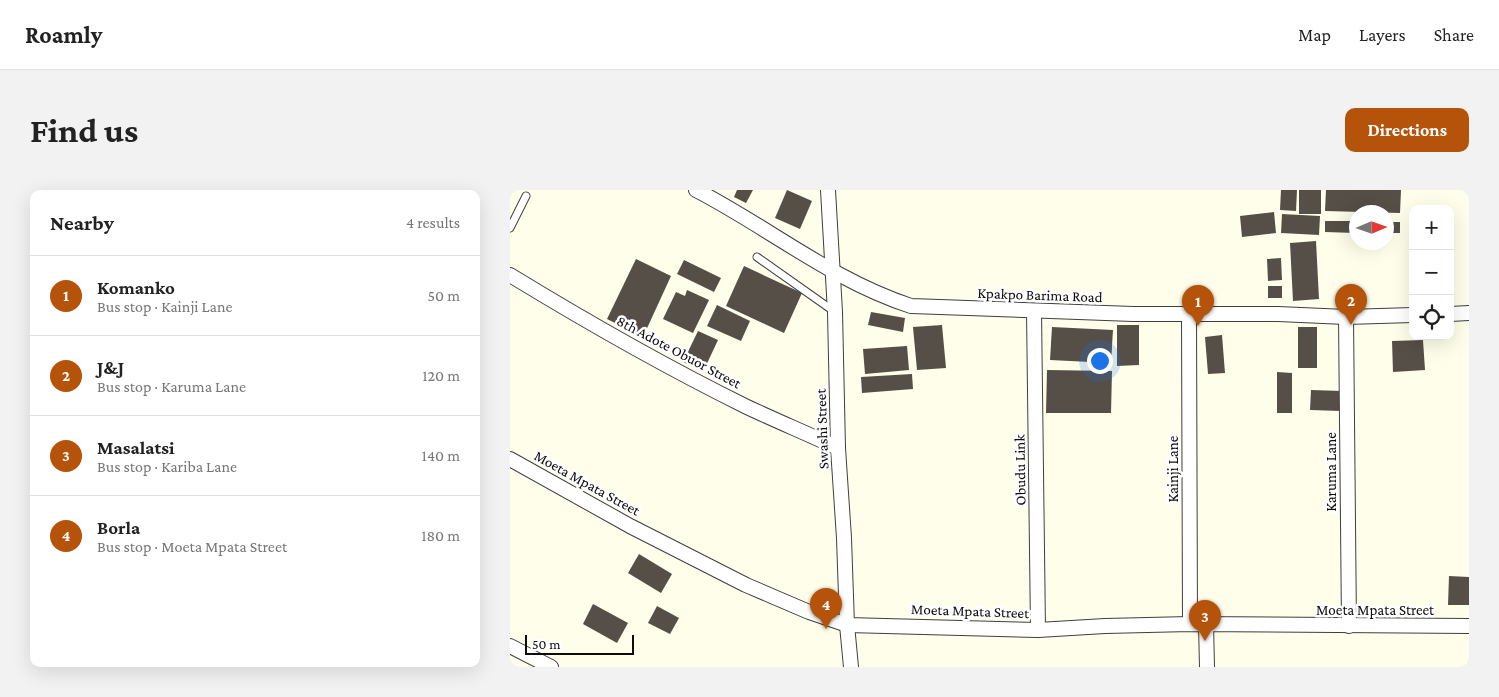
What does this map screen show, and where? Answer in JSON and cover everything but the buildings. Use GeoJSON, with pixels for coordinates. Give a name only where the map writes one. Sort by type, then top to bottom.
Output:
{"type":"FeatureCollection","features":[{"type":"Feature","properties":{"kind":"street","name":"Kpakpo Barima Road"},"geometry":{"type":"LineString","coordinates":[[696,190],[832,271],[896,301],[911,306],[1133,314],[1278,314],[1346,317],[1409,315]]}},
{"type":"Feature","properties":{"kind":"street","name":"Swashi Street"},"geometry":{"type":"LineString","coordinates":[[828,190],[835,312],[838,448],[847,625],[851,667]]}},
{"type":"Feature","properties":{"kind":"street","name":"8th Adote Obuor Street"},"geometry":{"type":"LineString","coordinates":[[510,275],[586,322],[748,407],[838,448]]}},
{"type":"Feature","properties":{"kind":"street","name":"Obudu Link"},"geometry":{"type":"LineString","coordinates":[[1034,311],[1038,630]]}},
{"type":"Feature","properties":{"kind":"street","name":"Kainji Lane"},"geometry":{"type":"LineString","coordinates":[[1189,313],[1190,624]]}},
{"type":"Feature","properties":{"kind":"street"},"geometry":{"type":"LineString","coordinates":[[1454,314],[1469,313]]}},
{"type":"Feature","properties":{"kind":"street","name":"Karuma Lane"},"geometry":{"type":"LineString","coordinates":[[1346,317],[1349,626]]}},
{"type":"Feature","properties":{"kind":"street","name":"Moeta Mpata Street"},"geometry":{"type":"LineString","coordinates":[[510,459],[630,526],[746,585],[809,612],[847,625],[1038,630],[1190,624],[1469,626]]}},
{"type":"Feature","properties":{"kind":"street"},"geometry":{"type":"LineString","coordinates":[[1206,624],[1207,667]]}},
{"type":"Feature","properties":{"kind":"street"},"geometry":{"type":"LineString","coordinates":[[510,646],[551,667]]}},
{"type":"Feature","properties":{"kind":"lane"},"geometry":{"type":"LineString","coordinates":[[510,228],[526,196]]}},
{"type":"Feature","properties":{"kind":"lane"},"geometry":{"type":"LineString","coordinates":[[757,257],[835,312]]}},
{"type":"Feature","properties":{"kind":"place","name":"J&J"},"geometry":{"type":"Point","coordinates":[1351,325]}},
{"type":"Feature","properties":{"kind":"place","name":"Komanko"},"geometry":{"type":"Point","coordinates":[1198,326]}},
{"type":"Feature","properties":{"kind":"place","name":"Borla"},"geometry":{"type":"Point","coordinates":[826,629]}},
{"type":"Feature","properties":{"kind":"place","name":"Masalatsi"},"geometry":{"type":"Point","coordinates":[1205,641]}}]}
